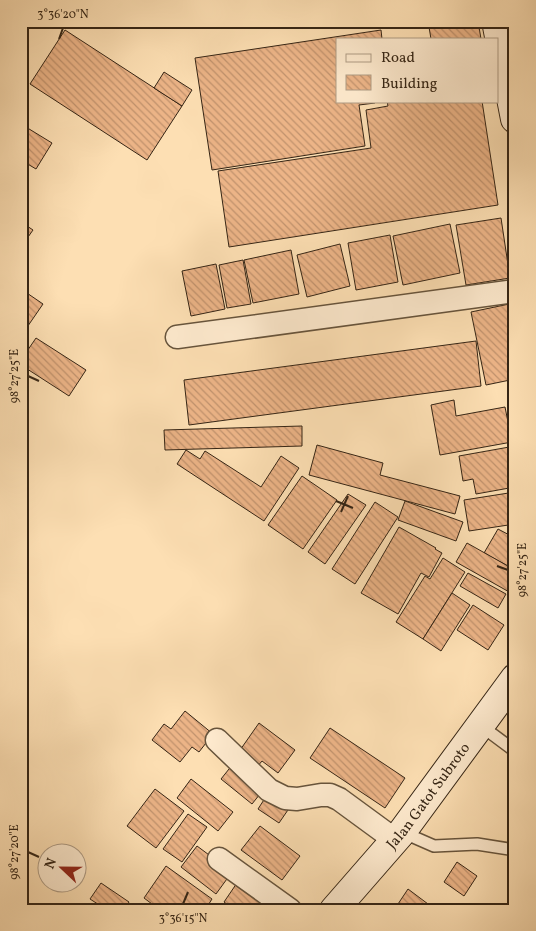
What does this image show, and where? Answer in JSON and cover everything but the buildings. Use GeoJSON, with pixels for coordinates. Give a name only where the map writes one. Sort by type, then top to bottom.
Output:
{"type":"FeatureCollection","features":[{"type":"Feature","properties":{"kind":"main road"},"geometry":{"type":"LineString","coordinates":[[496,21],[515,119]]}},
{"type":"Feature","properties":{"kind":"main road","name":"Jalan Gatot Subroto"},"geometry":{"type":"LineString","coordinates":[[334,910],[395,840],[515,678]]}},
{"type":"Feature","properties":{"kind":"main road"},"geometry":{"type":"LineString","coordinates":[[356,910],[395,840]]}},
{"type":"Feature","properties":{"kind":"street"},"geometry":{"type":"LineString","coordinates":[[177,337],[515,291]]}},
{"type":"Feature","properties":{"kind":"street"},"geometry":{"type":"LineString","coordinates":[[217,740],[269,790],[285,798],[297,799],[330,795],[339,799],[395,840]]}},
{"type":"Feature","properties":{"kind":"street"},"geometry":{"type":"LineString","coordinates":[[219,859],[290,910]]}},
{"type":"Feature","properties":{"kind":"lane"},"geometry":{"type":"LineString","coordinates":[[480,725],[515,750]]}},
{"type":"Feature","properties":{"kind":"lane"},"geometry":{"type":"LineString","coordinates":[[395,840],[434,846],[477,844],[515,850]]}}]}
